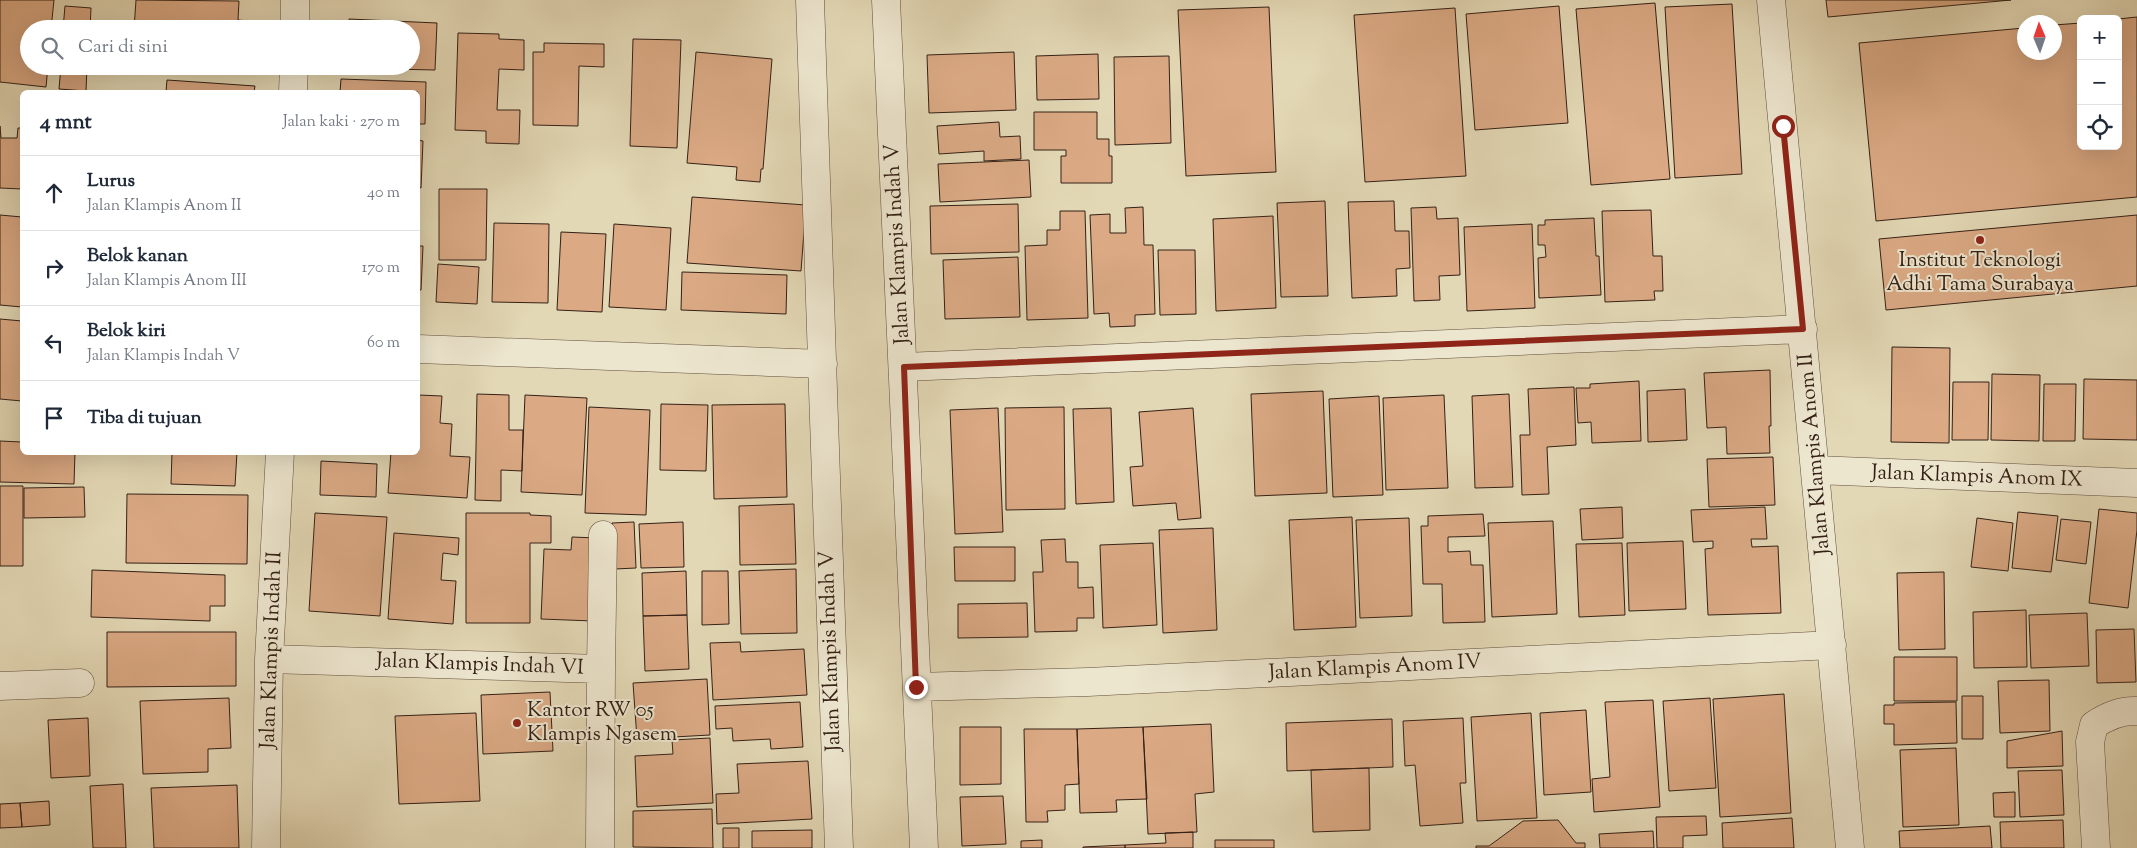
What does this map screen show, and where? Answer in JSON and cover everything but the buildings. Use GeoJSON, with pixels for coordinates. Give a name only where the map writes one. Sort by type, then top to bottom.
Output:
{"type":"FeatureCollection","features":[{"type":"Feature","properties":{"kind":"street"},"geometry":{"type":"LineString","coordinates":[[295,0],[295,20]]}},
{"type":"Feature","properties":{"kind":"street","name":"Jalan Klampis Indah V"},"geometry":{"type":"LineString","coordinates":[[810,0],[838,848]]}},
{"type":"Feature","properties":{"kind":"street","name":"Jalan Klampis Indah V"},"geometry":{"type":"LineString","coordinates":[[886,0],[904,367],[924,848]]}},
{"type":"Feature","properties":{"kind":"street","name":"Jalan Klampis Anom II"},"geometry":{"type":"LineString","coordinates":[[1771,0],[1850,848]]}},
{"type":"Feature","properties":{"kind":"street"},"geometry":{"type":"LineString","coordinates":[[293,90],[294,75]]}},
{"type":"Feature","properties":{"kind":"street"},"geometry":{"type":"LineString","coordinates":[[904,367],[1803,329]]}},
{"type":"Feature","properties":{"kind":"street"},"geometry":{"type":"LineString","coordinates":[[420,348],[823,364]]}},
{"type":"Feature","properties":{"kind":"street","name":"Jalan Klampis Indah II"},"geometry":{"type":"LineString","coordinates":[[266,848],[269,659],[280,455]]}},
{"type":"Feature","properties":{"kind":"street","name":"Jalan Klampis Anom IX"},"geometry":{"type":"LineString","coordinates":[[1816,470],[2137,483]]}},
{"type":"Feature","properties":{"kind":"street"},"geometry":{"type":"LineString","coordinates":[[601,669],[603,535]]}},
{"type":"Feature","properties":{"kind":"street","name":"Jalan Klampis Anom IV"},"geometry":{"type":"LineString","coordinates":[[916,687],[1088,682],[1832,645]]}},
{"type":"Feature","properties":{"kind":"street","name":"Jalan Klampis Indah VI"},"geometry":{"type":"LineString","coordinates":[[269,659],[601,669],[600,848]]}},
{"type":"Feature","properties":{"kind":"street"},"geometry":{"type":"LineString","coordinates":[[0,686],[80,683]]}},
{"type":"Feature","properties":{"kind":"street"},"geometry":{"type":"LineString","coordinates":[[2096,848],[2090,742],[2094,725],[2109,715],[2129,710],[2137,711]]}},
{"type":"Feature","properties":{"kind":"place","name":"Institut Teknologi Adhi Tama Surabaya"},"geometry":{"type":"Point","coordinates":[1980,240]}},
{"type":"Feature","properties":{"kind":"place","name":"Kantor RW 05 Klampis Ngasem"},"geometry":{"type":"Point","coordinates":[517,723]}},
{"type":"Feature","properties":{"kind":"route"},"geometry":{"type":"LineString","coordinates":[[916,687],[904,367],[1803,329],[1783,126]]}}]}
